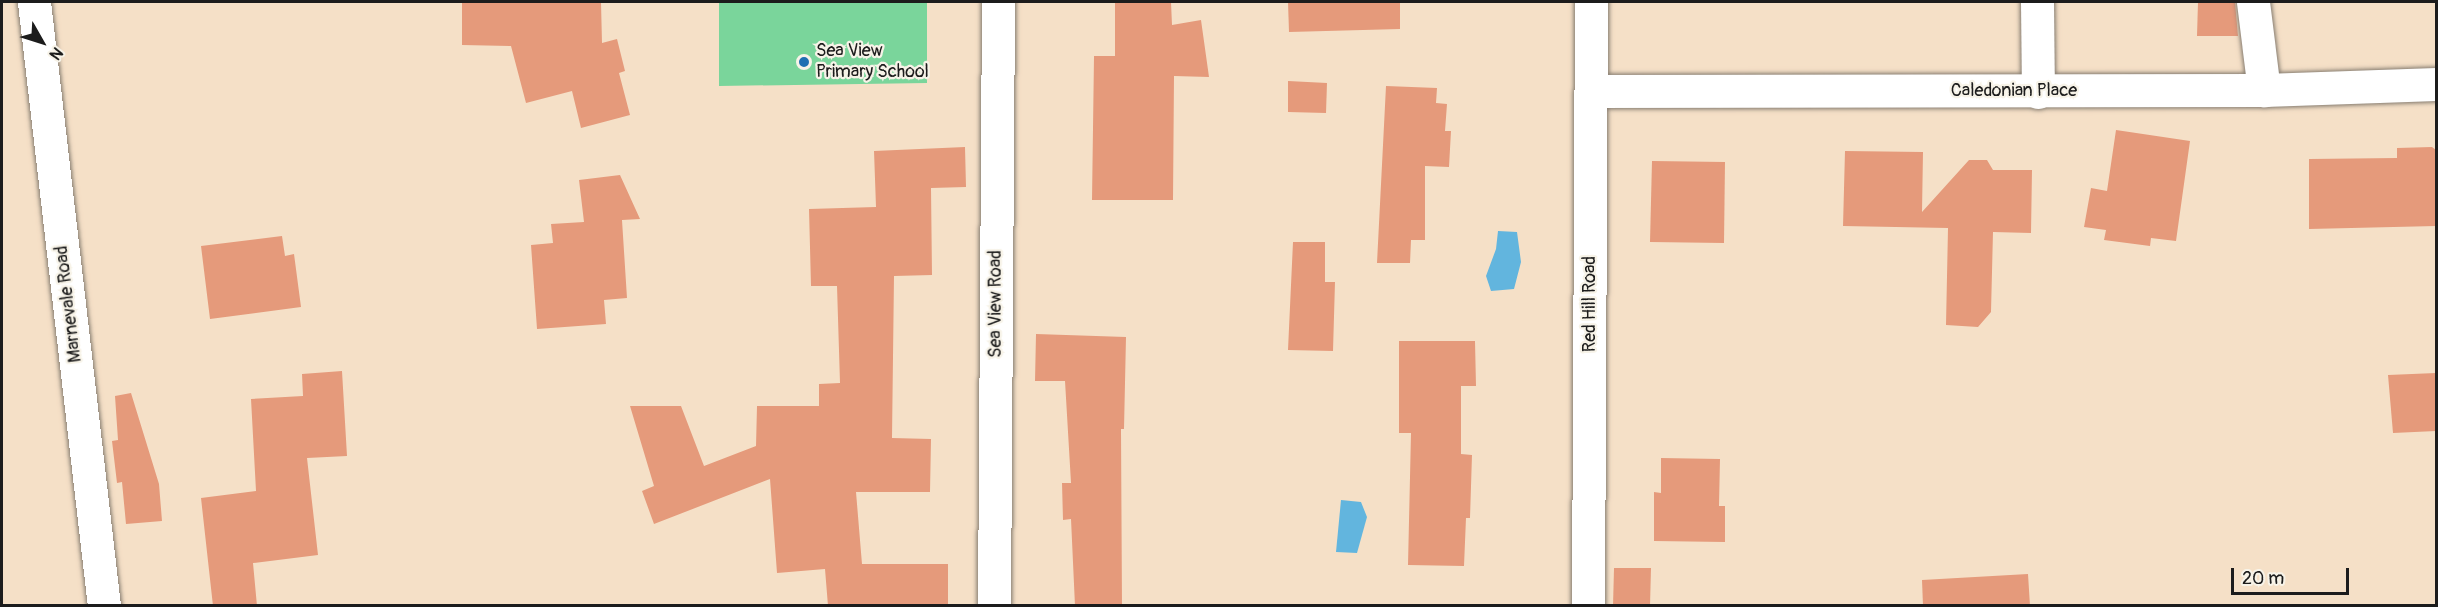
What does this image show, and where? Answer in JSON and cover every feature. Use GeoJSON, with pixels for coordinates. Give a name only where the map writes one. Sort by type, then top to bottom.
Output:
{"type":"FeatureCollection","features":[{"type":"Feature","properties":{"kind":"street","name":"Marnevale Road"},"geometry":{"type":"LineString","coordinates":[[34,2],[104,606]]}},
{"type":"Feature","properties":{"kind":"street","name":"Sea View Road"},"geometry":{"type":"LineString","coordinates":[[994,606],[999,2]]}},
{"type":"Feature","properties":{"kind":"street","name":"Red Hill Road"},"geometry":{"type":"LineString","coordinates":[[1588,606],[1591,2]]}},
{"type":"Feature","properties":{"kind":"street"},"geometry":{"type":"LineString","coordinates":[[2037,2],[2038,92]]}},
{"type":"Feature","properties":{"kind":"street"},"geometry":{"type":"LineString","coordinates":[[2253,2],[2264,90]]}},
{"type":"Feature","properties":{"kind":"street","name":"Caledonian Place"},"geometry":{"type":"LineString","coordinates":[[1592,91],[2038,92],[2264,90],[2436,84]]}},
{"type":"Feature","properties":{"kind":"green space"},"geometry":{"type":"Polygon","coordinates":[[[719,2],[927,2],[927,83],[719,86],[719,2]]]}},
{"type":"Feature","properties":{"kind":"water"},"geometry":{"type":"Polygon","coordinates":[[[1498,231],[1517,232],[1521,262],[1514,289],[1491,291],[1486,276],[1496,249],[1498,231]]]}},
{"type":"Feature","properties":{"kind":"water"},"geometry":{"type":"Polygon","coordinates":[[[1341,500],[1361,502],[1367,517],[1357,553],[1336,552],[1341,500]]]}},
{"type":"Feature","properties":{"kind":"building"},"geometry":{"type":"Polygon","coordinates":[[[601,2],[602,43],[617,39],[625,71],[619,73],[630,115],[581,128],[572,91],[526,103],[511,46],[462,45],[462,3],[601,2]]]}},
{"type":"Feature","properties":{"kind":"building"},"geometry":{"type":"Polygon","coordinates":[[[1115,2],[1171,2],[1172,25],[1201,20],[1209,77],[1174,76],[1173,200],[1092,200],[1094,56],[1115,56],[1115,2]]]}},
{"type":"Feature","properties":{"kind":"building"},"geometry":{"type":"Polygon","coordinates":[[[1288,2],[1400,2],[1400,29],[1289,32],[1288,2]]]}},
{"type":"Feature","properties":{"kind":"building"},"geometry":{"type":"Polygon","coordinates":[[[2198,2],[2235,2],[2238,36],[2197,36],[2198,2]]]}},
{"type":"Feature","properties":{"kind":"building"},"geometry":{"type":"Polygon","coordinates":[[[1288,81],[1327,83],[1326,113],[1288,112],[1288,81]]]}},
{"type":"Feature","properties":{"kind":"building"},"geometry":{"type":"Polygon","coordinates":[[[1386,86],[1437,88],[1436,103],[1447,104],[1445,131],[1451,131],[1449,167],[1425,166],[1425,240],[1411,240],[1410,263],[1377,263],[1386,86]]]}},
{"type":"Feature","properties":{"kind":"building"},"geometry":{"type":"Polygon","coordinates":[[[2116,130],[2190,141],[2176,241],[2151,238],[2150,246],[2104,240],[2106,230],[2084,227],[2091,188],[2107,191],[2116,130]]]}},
{"type":"Feature","properties":{"kind":"building"},"geometry":{"type":"Polygon","coordinates":[[[965,147],[966,187],[931,188],[932,275],[894,276],[892,438],[931,439],[930,492],[856,492],[862,564],[948,564],[948,606],[828,606],[825,569],[777,573],[770,479],[654,524],[642,491],[654,486],[630,406],[681,406],[704,466],[756,446],[757,406],[819,406],[819,384],[840,383],[837,286],[811,286],[809,209],[876,207],[874,151],[965,147]]]}},
{"type":"Feature","properties":{"kind":"building"},"geometry":{"type":"Polygon","coordinates":[[[2432,147],[2436,150],[2436,226],[2309,229],[2309,159],[2397,158],[2397,148],[2432,147]]]}},
{"type":"Feature","properties":{"kind":"building"},"geometry":{"type":"Polygon","coordinates":[[[1845,151],[1923,152],[1922,212],[1969,160],[1987,160],[1993,170],[2032,170],[2031,233],[1993,232],[1991,312],[1978,327],[1946,325],[1948,228],[1843,226],[1845,151]]]}},
{"type":"Feature","properties":{"kind":"building"},"geometry":{"type":"Polygon","coordinates":[[[1652,161],[1725,162],[1724,243],[1650,242],[1652,161]]]}},
{"type":"Feature","properties":{"kind":"building"},"geometry":{"type":"Polygon","coordinates":[[[620,175],[640,219],[622,220],[627,298],[604,300],[606,324],[537,329],[531,245],[553,243],[551,224],[584,222],[579,180],[620,175]]]}},
{"type":"Feature","properties":{"kind":"building"},"geometry":{"type":"Polygon","coordinates":[[[282,236],[285,256],[294,254],[301,307],[210,319],[201,246],[282,236]]]}},
{"type":"Feature","properties":{"kind":"building"},"geometry":{"type":"Polygon","coordinates":[[[1293,242],[1325,242],[1325,282],[1335,282],[1333,351],[1288,350],[1293,242]]]}},
{"type":"Feature","properties":{"kind":"building"},"geometry":{"type":"Polygon","coordinates":[[[1036,334],[1126,337],[1124,429],[1121,429],[1122,606],[1075,606],[1071,519],[1063,520],[1062,483],[1071,483],[1065,381],[1035,381],[1036,334]]]}},
{"type":"Feature","properties":{"kind":"building"},"geometry":{"type":"Polygon","coordinates":[[[1399,341],[1475,341],[1476,386],[1461,386],[1461,454],[1472,455],[1470,518],[1466,518],[1464,566],[1408,565],[1411,433],[1399,433],[1399,341]]]}},
{"type":"Feature","properties":{"kind":"building"},"geometry":{"type":"Polygon","coordinates":[[[342,371],[347,456],[307,458],[318,555],[253,563],[257,606],[213,606],[201,498],[256,491],[251,399],[303,396],[302,374],[342,371]]]}},
{"type":"Feature","properties":{"kind":"building"},"geometry":{"type":"Polygon","coordinates":[[[2436,373],[2436,431],[2393,433],[2388,375],[2436,373]]]}},
{"type":"Feature","properties":{"kind":"building"},"geometry":{"type":"Polygon","coordinates":[[[131,393],[159,484],[162,521],[126,524],[122,482],[117,483],[112,441],[118,440],[115,396],[131,393]]]}},
{"type":"Feature","properties":{"kind":"building"},"geometry":{"type":"Polygon","coordinates":[[[1661,458],[1720,459],[1719,506],[1725,506],[1725,542],[1654,541],[1654,492],[1661,493],[1661,458]]]}},
{"type":"Feature","properties":{"kind":"building"},"geometry":{"type":"Polygon","coordinates":[[[1614,568],[1651,568],[1650,606],[1613,606],[1614,568]]]}},
{"type":"Feature","properties":{"kind":"building"},"geometry":{"type":"Polygon","coordinates":[[[2028,574],[2030,606],[1923,606],[1922,580],[2028,574]]]}},
{"type":"Feature","properties":{"kind":"place","name":"Sea View Primary School"},"geometry":{"type":"Point","coordinates":[804,62]}}]}
